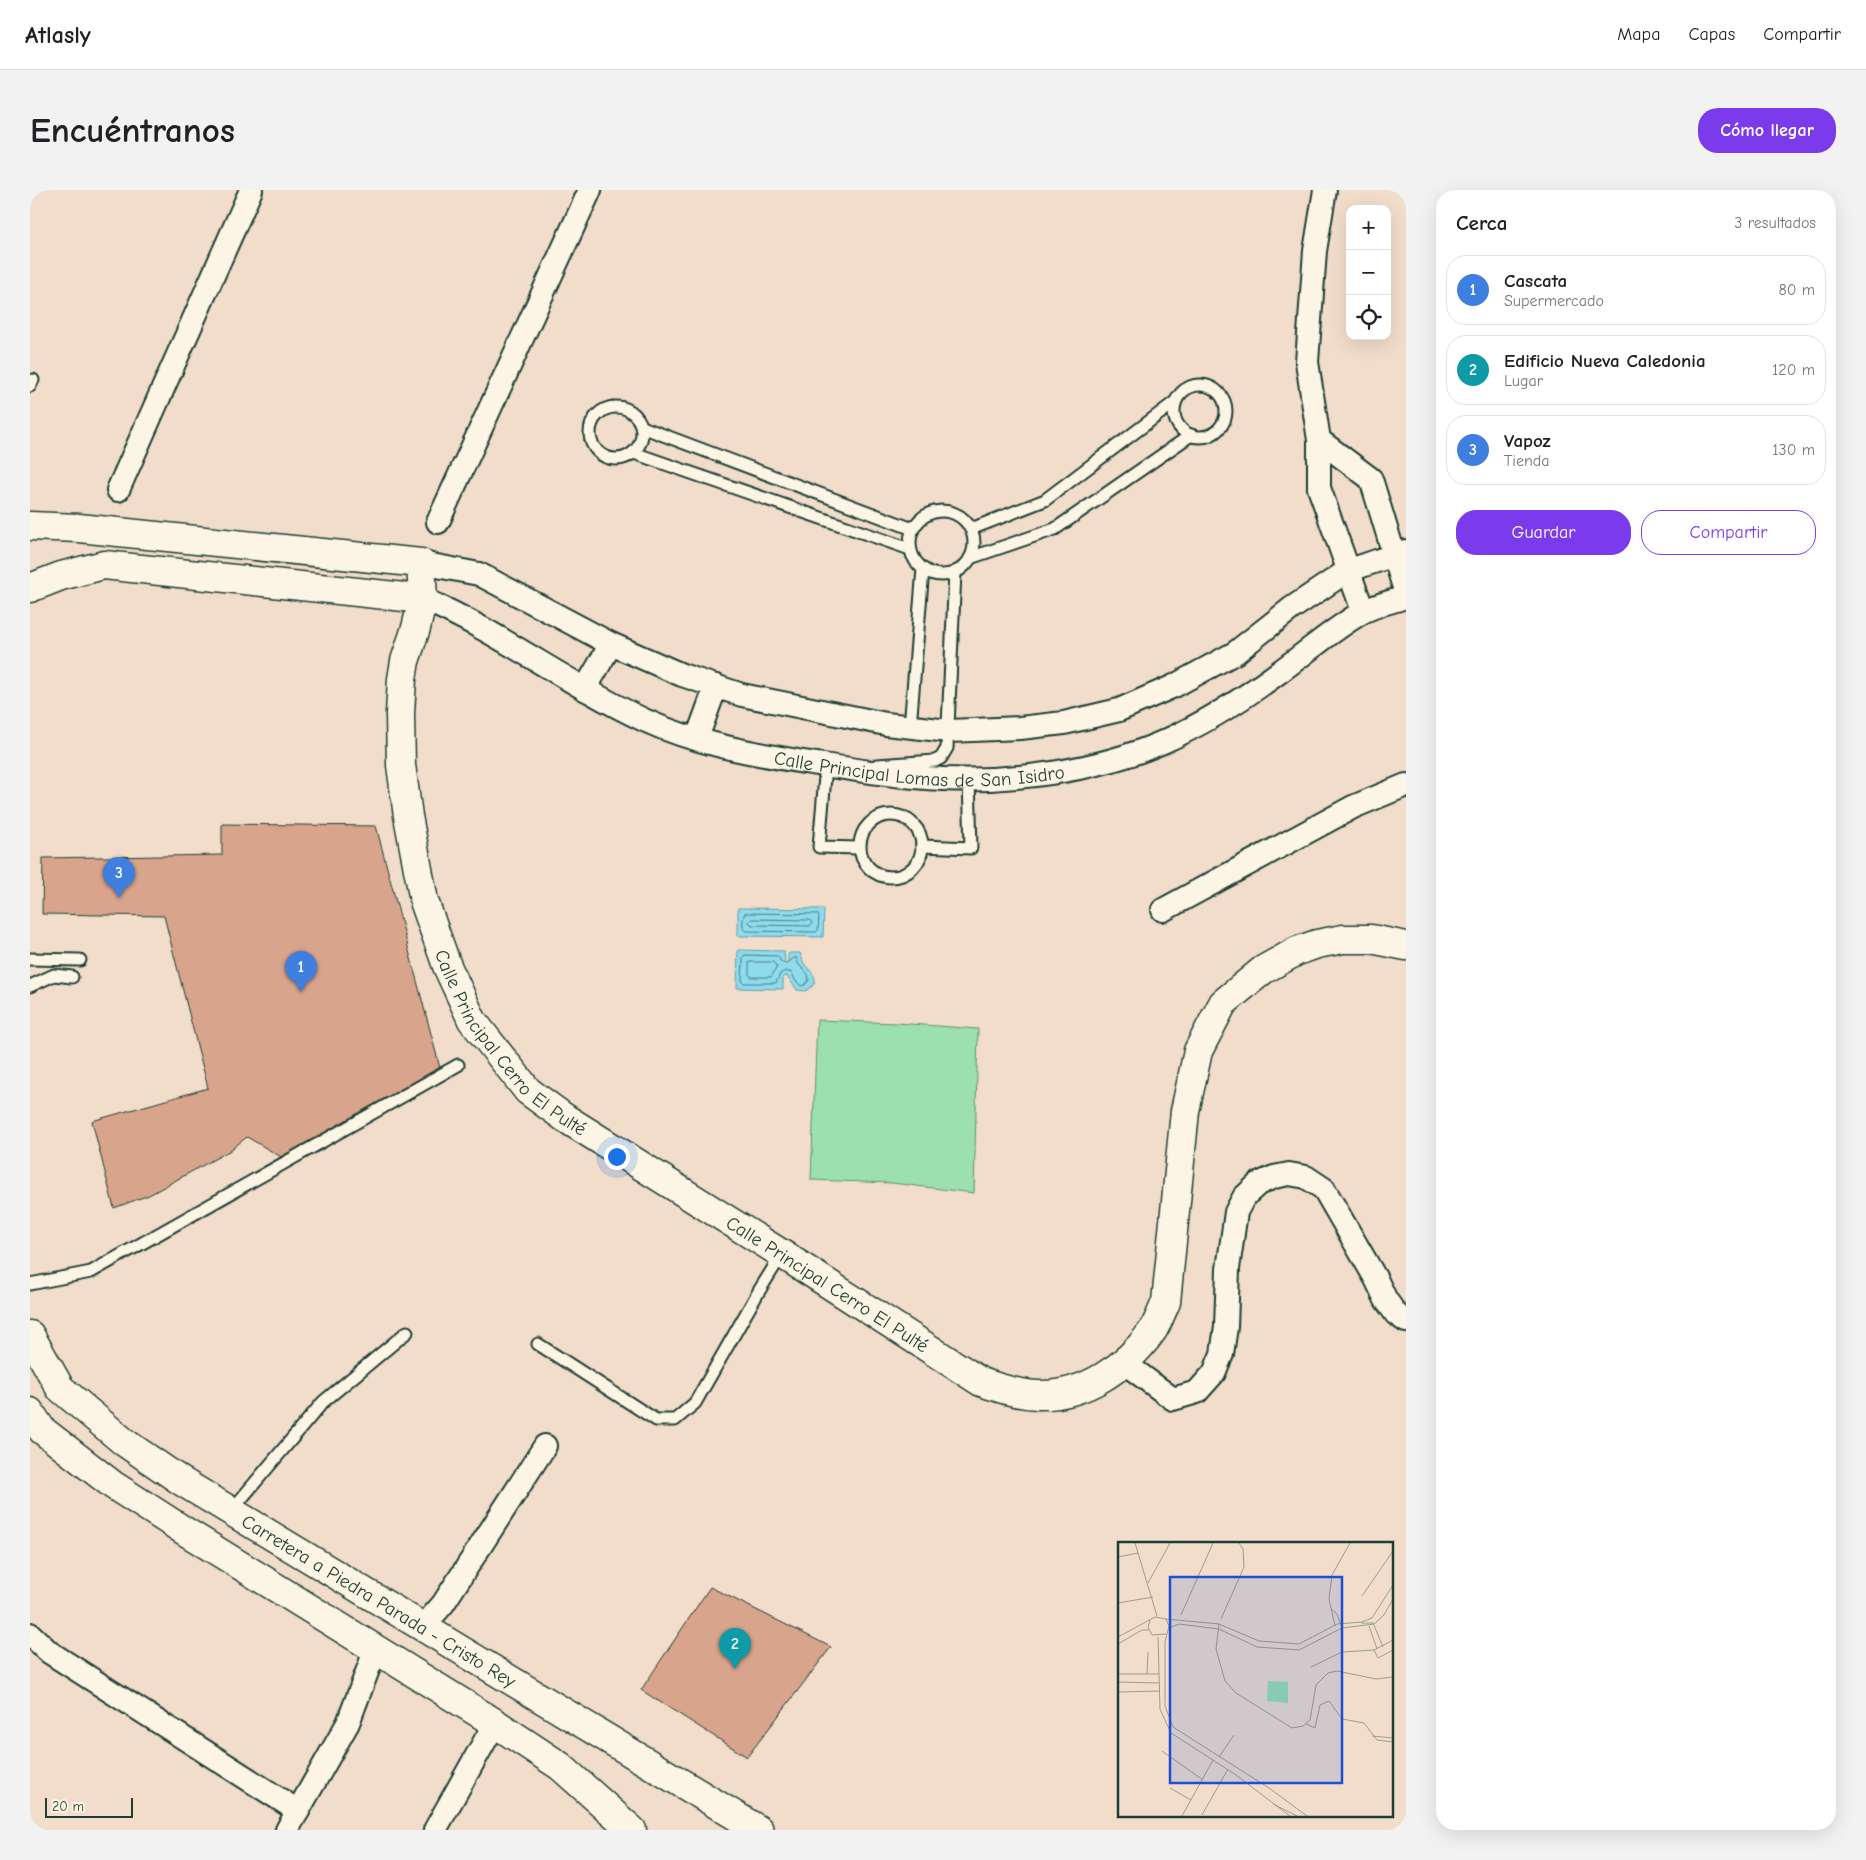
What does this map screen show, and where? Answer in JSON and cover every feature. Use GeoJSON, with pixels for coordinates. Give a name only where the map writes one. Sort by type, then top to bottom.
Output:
{"type":"FeatureCollection","features":[{"type":"Feature","properties":{"kind":"street"},"geometry":{"type":"LineString","coordinates":[[118,490],[251,190]]}},
{"type":"Feature","properties":{"kind":"street"},"geometry":{"type":"LineString","coordinates":[[438,522],[590,190]]}},
{"type":"Feature","properties":{"kind":"street"},"geometry":{"type":"LineString","coordinates":[[1325,190],[1315,251],[1307,362],[1319,440],[1319,488],[1363,611]]}},
{"type":"Feature","properties":{"kind":"street"},"geometry":{"type":"LineString","coordinates":[[1319,440],[1371,478],[1400,552],[1406,595]]}},
{"type":"Feature","properties":{"kind":"street"},"geometry":{"type":"LineString","coordinates":[[30,526],[79,528],[421,563]]}},
{"type":"Feature","properties":{"kind":"street","name":"Calle Principal Lomas de San Isidro"},"geometry":{"type":"LineString","coordinates":[[421,563],[479,574],[611,644],[682,675],[742,695],[886,724],[949,731],[1020,728],[1064,723],[1119,710],[1174,686],[1235,653],[1292,608],[1348,572],[1400,552]]}},
{"type":"Feature","properties":{"kind":"street","name":"Calle Principal Cerro El Pulté"},"geometry":{"type":"LineString","coordinates":[[421,563],[423,599],[405,660],[402,679],[400,714],[401,765],[408,816],[424,901],[446,966],[472,1020],[528,1091],[564,1118],[782,1254],[981,1382],[1012,1392],[1038,1395],[1067,1392],[1101,1380],[1140,1347],[1154,1328],[1166,1302],[1185,1111],[1198,1051],[1223,1003],[1263,970],[1297,951],[1317,944],[1343,939],[1371,939],[1406,946]]}},
{"type":"Feature","properties":{"kind":"street"},"geometry":{"type":"LineString","coordinates":[[30,588],[61,576],[104,565],[423,599]]}},
{"type":"Feature","properties":{"kind":"street","name":"Calle Principal Lomas de San Isidro"},"geometry":{"type":"LineString","coordinates":[[423,599],[455,612],[606,701],[664,729],[729,748],[826,765],[902,776],[969,779],[1010,777],[1069,770],[1113,760],[1163,742],[1233,703],[1276,675],[1363,611],[1406,595]]}},
{"type":"Feature","properties":{"kind":"street"},"geometry":{"type":"LineString","coordinates":[[585,689],[611,644]]}},
{"type":"Feature","properties":{"kind":"street"},"geometry":{"type":"LineString","coordinates":[[697,738],[716,686]]}},
{"type":"Feature","properties":{"kind":"street"},"geometry":{"type":"LineString","coordinates":[[1163,910],[1353,806],[1406,786]]}},
{"type":"Feature","properties":{"kind":"street"},"geometry":{"type":"LineString","coordinates":[[1123,1362],[1173,1399],[1197,1392],[1214,1374],[1222,1354],[1226,1327],[1228,1269],[1236,1212],[1244,1197],[1258,1184],[1274,1177],[1289,1174],[1306,1177],[1324,1188],[1386,1300],[1396,1314],[1406,1321]]}},
{"type":"Feature","properties":{"kind":"street","name":"Carretera a Piedra Parada - Cristo Rey"},"geometry":{"type":"LineString","coordinates":[[30,1335],[60,1388],[124,1442],[231,1511],[759,1830]]}},
{"type":"Feature","properties":{"kind":"street"},"geometry":{"type":"LineString","coordinates":[[30,1412],[42,1430],[113,1485],[376,1648],[560,1766],[632,1830]]}},
{"type":"Feature","properties":{"kind":"street"},"geometry":{"type":"LineString","coordinates":[[423,1626],[443,1604],[545,1446]]}},
{"type":"Feature","properties":{"kind":"street"},"geometry":{"type":"LineString","coordinates":[[30,1634],[49,1652],[293,1820],[348,1723],[376,1648]]}},
{"type":"Feature","properties":{"kind":"street"},"geometry":{"type":"LineString","coordinates":[[435,1830],[495,1723]]}},
{"type":"Feature","properties":{"kind":"lane"},"geometry":{"type":"LineString","coordinates":[[971,529],[1045,500],[1175,402],[1182,390],[1195,385],[1209,386],[1220,394],[1226,406],[1224,420],[1217,431],[1204,437],[1191,435],[1179,427],[1174,415],[1175,402]]}},
{"type":"Feature","properties":{"kind":"lane"},"geometry":{"type":"LineString","coordinates":[[611,407],[624,408],[636,415],[642,427],[641,441],[634,453],[621,458],[608,458],[596,450],[590,438],[591,424],[599,413],[611,407]]}},
{"type":"Feature","properties":{"kind":"lane"},"geometry":{"type":"LineString","coordinates":[[642,427],[913,529]]}},
{"type":"Feature","properties":{"kind":"lane"},"geometry":{"type":"LineString","coordinates":[[970,558],[1055,529],[1191,435]]}},
{"type":"Feature","properties":{"kind":"lane"},"geometry":{"type":"LineString","coordinates":[[634,453],[910,549]]}},
{"type":"Feature","properties":{"kind":"lane"},"geometry":{"type":"LineString","coordinates":[[947,511],[957,514],[965,520],[971,529],[974,549],[964,567],[955,572],[938,574],[923,568],[912,556],[910,549],[913,529],[919,520],[927,514],[947,511]]}},
{"type":"Feature","properties":{"kind":"lane"},"geometry":{"type":"LineString","coordinates":[[910,727],[923,568]]}},
{"type":"Feature","properties":{"kind":"lane"},"geometry":{"type":"LineString","coordinates":[[859,770],[887,764],[935,761],[945,754],[948,748],[955,572]]}},
{"type":"Feature","properties":{"kind":"lane"},"geometry":{"type":"LineString","coordinates":[[826,765],[819,847],[859,848]]}},
{"type":"Feature","properties":{"kind":"lane"},"geometry":{"type":"LineString","coordinates":[[922,846],[971,848],[969,779]]}},
{"type":"Feature","properties":{"kind":"lane"},"geometry":{"type":"LineString","coordinates":[[890,814],[900,815],[909,820],[921,836],[921,856],[908,872],[898,876],[887,877],[877,874],[868,868],[862,859],[859,848],[864,828],[880,816],[890,814]]}},
{"type":"Feature","properties":{"kind":"lane"},"geometry":{"type":"LineString","coordinates":[[30,958],[80,960]]}},
{"type":"Feature","properties":{"kind":"lane"},"geometry":{"type":"LineString","coordinates":[[30,986],[54,975],[72,977]]}},
{"type":"Feature","properties":{"kind":"lane"},"geometry":{"type":"LineString","coordinates":[[30,1284],[91,1272],[458,1065]]}},
{"type":"Feature","properties":{"kind":"lane"},"geometry":{"type":"LineString","coordinates":[[538,1344],[656,1420],[675,1420],[695,1403],[782,1254]]}},
{"type":"Feature","properties":{"kind":"lane"},"geometry":{"type":"LineString","coordinates":[[231,1511],[323,1402],[407,1332]]}},
{"type":"Feature","properties":{"kind":"green space"},"geometry":{"type":"Polygon","coordinates":[[[817,1020],[978,1029],[974,1193],[892,1183],[811,1180],[817,1020]]]}},
{"type":"Feature","properties":{"kind":"water"},"geometry":{"type":"Polygon","coordinates":[[[738,908],[824,909],[823,937],[738,936],[738,908]]]}},
{"type":"Feature","properties":{"kind":"water"},"geometry":{"type":"Polygon","coordinates":[[[738,950],[784,951],[785,963],[788,963],[788,954],[800,953],[804,964],[815,978],[814,984],[805,991],[797,990],[787,976],[783,977],[783,989],[737,988],[738,950]]]}},
{"type":"Feature","properties":{"kind":"building"},"geometry":{"type":"Polygon","coordinates":[[[222,824],[376,826],[440,1068],[283,1158],[247,1137],[229,1151],[149,1195],[114,1208],[92,1121],[208,1088],[164,916],[42,914],[43,858],[222,855],[222,824]]]}},
{"type":"Feature","properties":{"kind":"building"},"geometry":{"type":"Polygon","coordinates":[[[710,1587],[831,1647],[747,1757],[641,1690],[710,1587]]]}},
{"type":"Feature","properties":{"kind":"place","name":"Vapoz"},"geometry":{"type":"Point","coordinates":[119,898]}},
{"type":"Feature","properties":{"kind":"place","name":"Cascata"},"geometry":{"type":"Point","coordinates":[301,992]}},
{"type":"Feature","properties":{"kind":"place","name":"Edificio Nueva Caledonia"},"geometry":{"type":"Point","coordinates":[735,1669]}}]}
